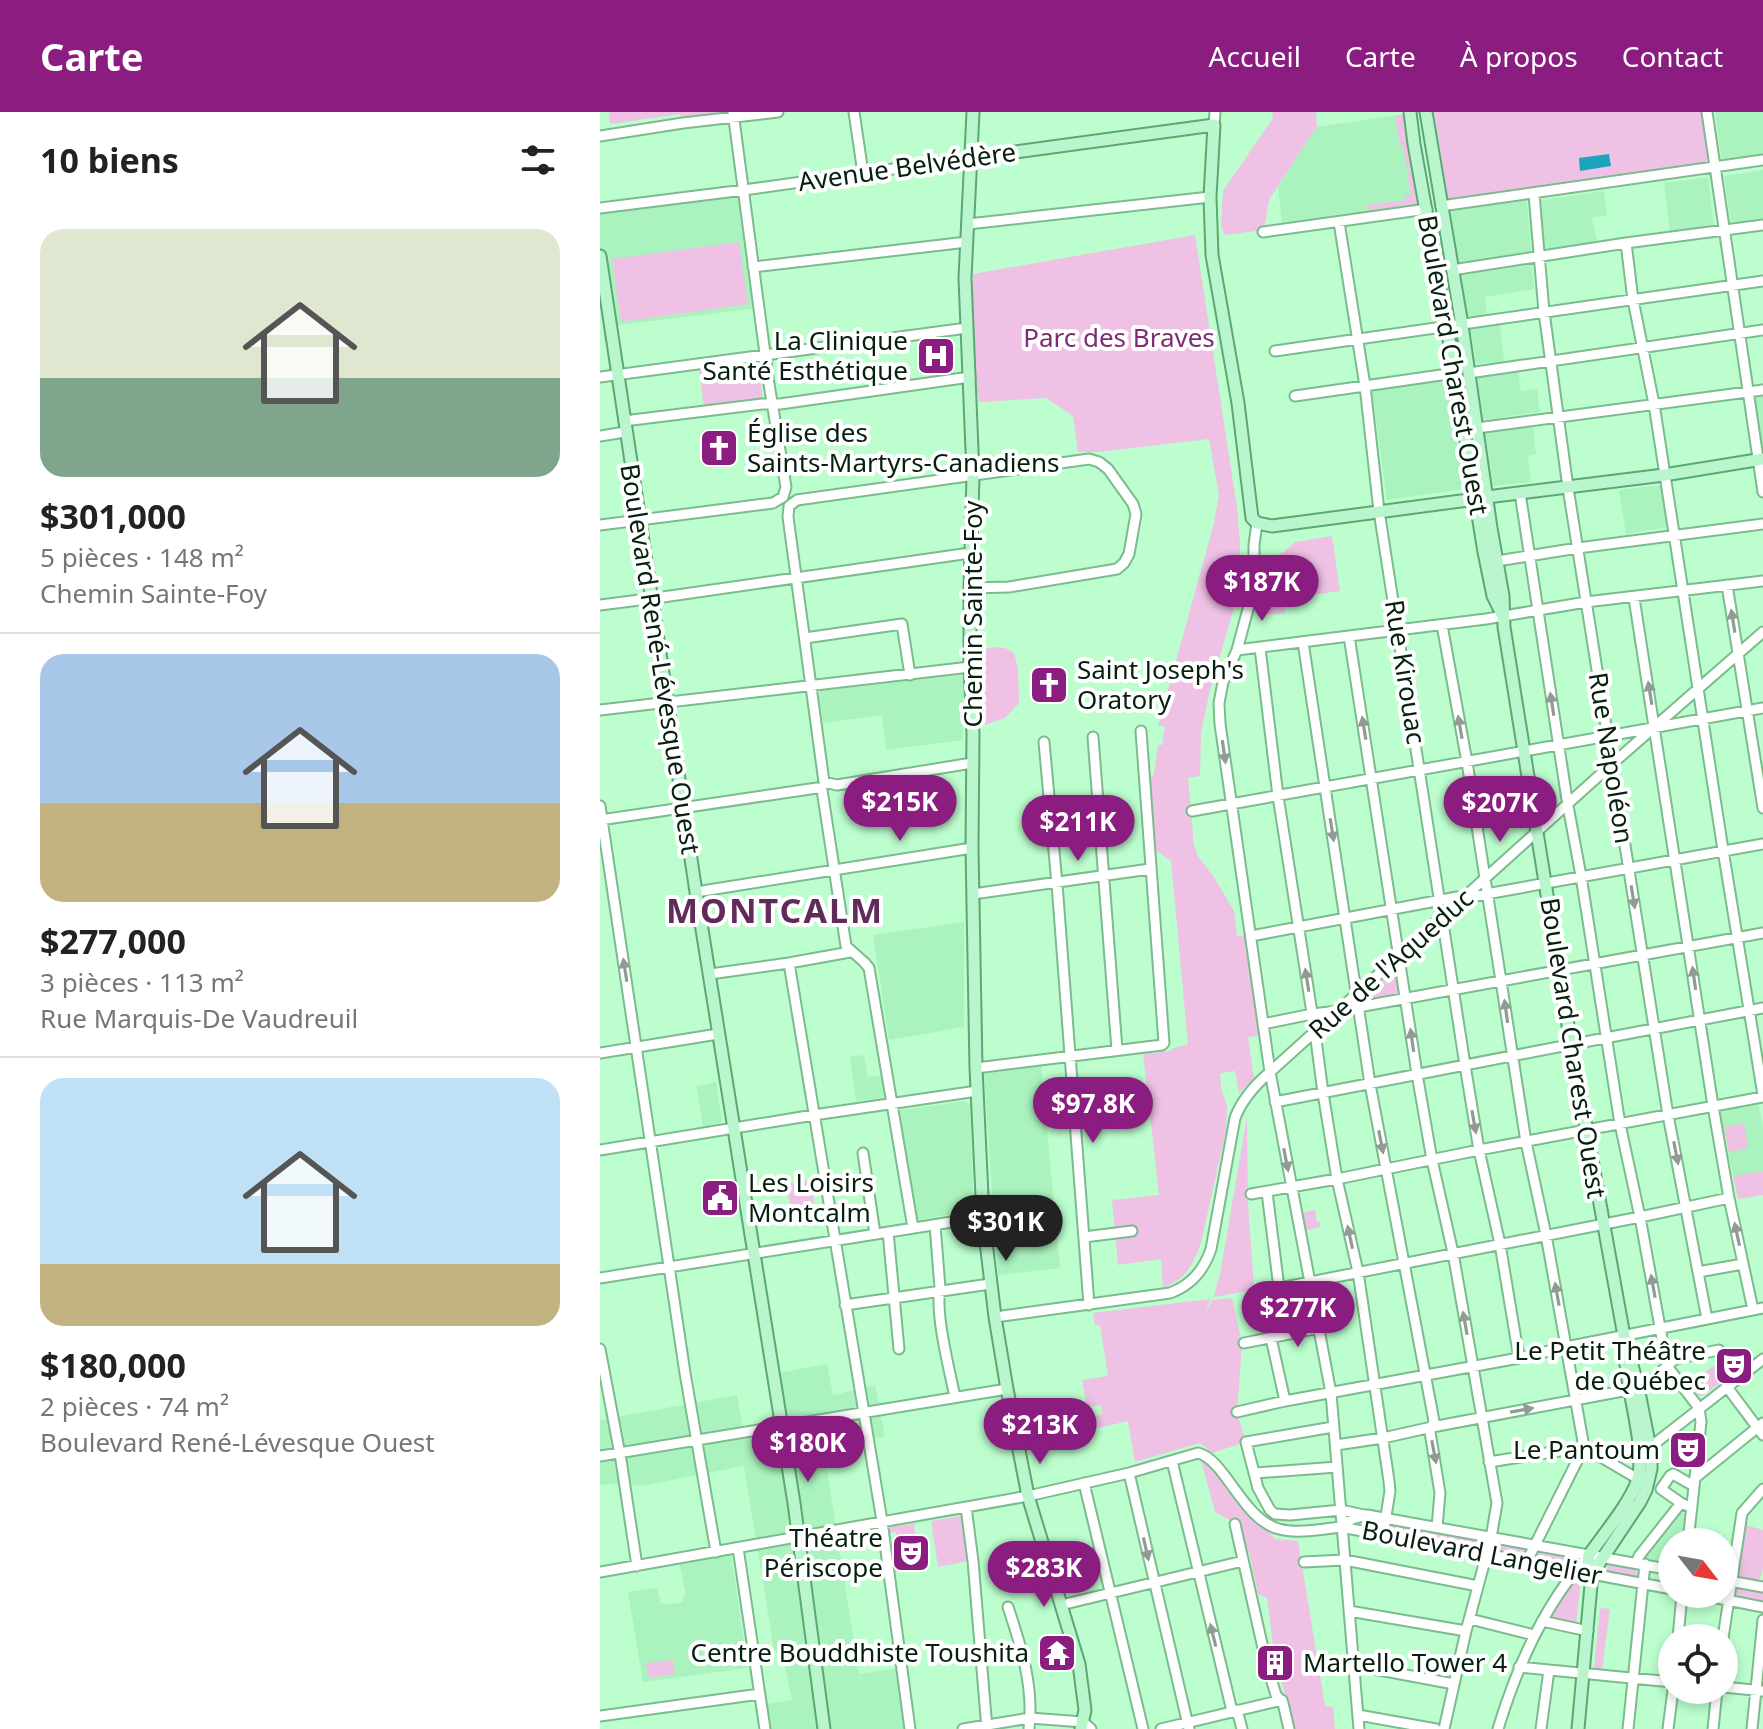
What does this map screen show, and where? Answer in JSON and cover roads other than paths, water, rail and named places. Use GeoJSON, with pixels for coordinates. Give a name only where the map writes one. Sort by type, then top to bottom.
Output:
{"type":"FeatureCollection","features":[{"type":"Feature","properties":{"kind":"main road","name":"Chemin Sainte-Foy"},"geometry":{"type":"LineString","coordinates":[[973,112],[967,242],[973,475],[970,667],[976,1068],[983,1217],[995,1317],[1028,1496],[1079,1664],[1085,1727]]}},
{"type":"Feature","properties":{"kind":"main road","name":"Boulevard Charest Ouest"},"geometry":{"type":"LineString","coordinates":[[1410,112],[1455,373],[1503,596],[1503,616],[1585,1130],[1624,1336],[1625,1368],[1633,1388],[1651,1469],[1646,1490],[1592,1574]]}},
{"type":"Feature","properties":{"kind":"main road","name":"Boulevard Charest Ouest"},"geometry":{"type":"LineString","coordinates":[[1426,112],[1477,428],[1481,498],[1493,596],[1503,616]]}},
{"type":"Feature","properties":{"kind":"main road","name":"Avenue Belvédère"},"geometry":{"type":"LineString","coordinates":[[971,158],[1215,118]]}},
{"type":"Feature","properties":{"kind":"main road"},"geometry":{"type":"LineString","coordinates":[[1215,118],[1210,197],[1212,255],[1238,403],[1252,518],[1257,523],[1272,526],[1664,475],[1761,459]]}},
{"type":"Feature","properties":{"kind":"main road","name":"Boulevard René-Lévesque Ouest"},"geometry":{"type":"LineString","coordinates":[[600,256],[718,1034],[799,1536],[824,1729]]}},
{"type":"Feature","properties":{"kind":"main road","name":"Boulevard Charest Ouest"},"geometry":{"type":"LineString","coordinates":[[1589,1555],[1638,1479],[1645,1448]]}},
{"type":"Feature","properties":{"kind":"main road"},"geometry":{"type":"LineString","coordinates":[[1578,1729],[1592,1574],[1589,1555]]}},
{"type":"Feature","properties":{"kind":"street"},"geometry":{"type":"LineString","coordinates":[[600,136],[733,115],[778,112]]}},
{"type":"Feature","properties":{"kind":"street"},"geometry":{"type":"LineString","coordinates":[[854,112],[863,173]]}},
{"type":"Feature","properties":{"kind":"street"},"geometry":{"type":"LineString","coordinates":[[1707,112],[1748,392],[1761,459],[1763,492]]}},
{"type":"Feature","properties":{"kind":"street"},"geometry":{"type":"LineString","coordinates":[[733,115],[846,946],[869,968],[913,1228]]}},
{"type":"Feature","properties":{"kind":"street","name":"Avenue Belvédère"},"geometry":{"type":"LineString","coordinates":[[600,208],[971,158]]}},
{"type":"Feature","properties":{"kind":"street"},"geometry":{"type":"LineString","coordinates":[[1441,206],[1763,160]]}},
{"type":"Feature","properties":{"kind":"street","name":"Rue Napoléon"},"geometry":{"type":"LineString","coordinates":[[1534,194],[1538,258],[1557,418],[1668,1115],[1707,1319]]}},
{"type":"Feature","properties":{"kind":"street"},"geometry":{"type":"LineString","coordinates":[[968,224],[1210,197]]}},
{"type":"Feature","properties":{"kind":"street"},"geometry":{"type":"LineString","coordinates":[[1263,232],[1427,209]]}},
{"type":"Feature","properties":{"kind":"street","name":"Rue Kirouac"},"geometry":{"type":"LineString","coordinates":[[1339,222],[1365,386],[1379,511],[1465,1065],[1519,1358]]}},
{"type":"Feature","properties":{"kind":"street"},"geometry":{"type":"LineString","coordinates":[[1452,270],[1763,225]]}},
{"type":"Feature","properties":{"kind":"street"},"geometry":{"type":"LineString","coordinates":[[753,267],[967,242]]}},
{"type":"Feature","properties":{"kind":"street"},"geometry":{"type":"LineString","coordinates":[[1251,1194],[1763,1096],[1626,243]]}},
{"type":"Feature","properties":{"kind":"street"},"geometry":{"type":"LineString","coordinates":[[1275,351],[1763,281]]}},
{"type":"Feature","properties":{"kind":"street"},"geometry":{"type":"LineString","coordinates":[[600,377],[967,328]]}},
{"type":"Feature","properties":{"kind":"street"},"geometry":{"type":"LineString","coordinates":[[1469,373],[1763,330]]}},
{"type":"Feature","properties":{"kind":"street"},"geometry":{"type":"LineString","coordinates":[[1295,396],[1455,373]]}},
{"type":"Feature","properties":{"kind":"street"},"geometry":{"type":"LineString","coordinates":[[600,436],[625,426],[970,377]]}},
{"type":"Feature","properties":{"kind":"street"},"geometry":{"type":"LineString","coordinates":[[1477,428],[1763,390]]}},
{"type":"Feature","properties":{"kind":"street"},"geometry":{"type":"LineString","coordinates":[[600,525],[1089,459],[1108,469],[1133,504],[1136,514],[1129,554],[1117,569],[1009,587],[970,588]]}},
{"type":"Feature","properties":{"kind":"street"},"geometry":{"type":"LineString","coordinates":[[1520,493],[1620,1124],[1667,1366],[1699,1408],[1701,1422],[1690,1528]]}},
{"type":"Feature","properties":{"kind":"street"},"geometry":{"type":"LineString","coordinates":[[1257,523],[1254,587],[1237,650],[1223,682],[1219,703],[1220,724],[1270,1072],[1331,1393],[1359,1729]]}},
{"type":"Feature","properties":{"kind":"street"},"geometry":{"type":"LineString","coordinates":[[1497,561],[1763,524]]}},
{"type":"Feature","properties":{"kind":"street"},"geometry":{"type":"LineString","coordinates":[[600,605],[970,553]]}},
{"type":"Feature","properties":{"kind":"street"},"geometry":{"type":"LineString","coordinates":[[1237,650],[1763,581]]}},
{"type":"Feature","properties":{"kind":"street"},"geometry":{"type":"LineString","coordinates":[[1727,585],[1763,808]]}},
{"type":"Feature","properties":{"kind":"street"},"geometry":{"type":"LineString","coordinates":[[1237,1412],[1758,1309],[1743,1264],[1729,1198],[1634,598]]}},
{"type":"Feature","properties":{"kind":"street"},"geometry":{"type":"LineString","coordinates":[[805,638],[902,624],[910,675]]}},
{"type":"Feature","properties":{"kind":"street"},"geometry":{"type":"LineString","coordinates":[[1442,625],[1467,762],[1526,1142],[1584,1447],[1527,1561]]}},
{"type":"Feature","properties":{"kind":"street","name":"Rue de l'Aqueduc"},"geometry":{"type":"LineString","coordinates":[[1089,1305],[1170,1293],[1182,1288],[1200,1272],[1211,1249],[1238,1109],[1251,1090],[1763,632]]}},
{"type":"Feature","properties":{"kind":"street"},"geometry":{"type":"LineString","coordinates":[[1349,636],[1417,1074],[1453,1253],[1497,1508],[1444,1729]]}},
{"type":"Feature","properties":{"kind":"street"},"geometry":{"type":"LineString","coordinates":[[1303,642],[1370,1084],[1434,1421],[1430,1432],[1440,1493],[1437,1527]]}},
{"type":"Feature","properties":{"kind":"street"},"geometry":{"type":"LineString","coordinates":[[1260,648],[1278,796],[1323,1093],[1376,1384],[1390,1491],[1383,1535]]}},
{"type":"Feature","properties":{"kind":"street"},"geometry":{"type":"LineString","coordinates":[[600,710],[970,667]]}},
{"type":"Feature","properties":{"kind":"street"},"geometry":{"type":"LineString","coordinates":[[1192,811],[1763,708]]}},
{"type":"Feature","properties":{"kind":"street"},"geometry":{"type":"LineString","coordinates":[[976,1068],[1164,1043],[1141,731]]}},
{"type":"Feature","properties":{"kind":"street"},"geometry":{"type":"LineString","coordinates":[[1093,737],[1117,1050]]}},
{"type":"Feature","properties":{"kind":"street"},"geometry":{"type":"LineString","coordinates":[[995,1317],[1089,1305],[1044,742]]}},
{"type":"Feature","properties":{"kind":"street"},"geometry":{"type":"LineString","coordinates":[[601,820],[972,763]]}},
{"type":"Feature","properties":{"kind":"street"},"geometry":{"type":"LineString","coordinates":[[600,806],[685,1373],[716,1552]]}},
{"type":"Feature","properties":{"kind":"street"},"geometry":{"type":"LineString","coordinates":[[1251,936],[1763,844]]}},
{"type":"Feature","properties":{"kind":"street"},"geometry":{"type":"LineString","coordinates":[[696,892],[972,848]]}},
{"type":"Feature","properties":{"kind":"street"},"geometry":{"type":"LineString","coordinates":[[973,894],[1150,869]]}},
{"type":"Feature","properties":{"kind":"street"},"geometry":{"type":"LineString","coordinates":[[1263,1024],[1763,933]]}},
{"type":"Feature","properties":{"kind":"street"},"geometry":{"type":"LineString","coordinates":[[710,974],[850,952]]}},
{"type":"Feature","properties":{"kind":"street"},"geometry":{"type":"LineString","coordinates":[[789,963],[882,1521],[910,1729]]}},
{"type":"Feature","properties":{"kind":"street"},"geometry":{"type":"LineString","coordinates":[[1275,1102],[1763,1008]]}},
{"type":"Feature","properties":{"kind":"street"},"geometry":{"type":"LineString","coordinates":[[600,1053],[718,1034]]}},
{"type":"Feature","properties":{"kind":"street"},"geometry":{"type":"LineString","coordinates":[[600,1150],[977,1091]]}},
{"type":"Feature","properties":{"kind":"street"},"geometry":{"type":"LineString","coordinates":[[863,1153],[875,1234]]}},
{"type":"Feature","properties":{"kind":"street"},"geometry":{"type":"LineString","coordinates":[[1267,1192],[1279,1288]]}},
{"type":"Feature","properties":{"kind":"street"},"geometry":{"type":"LineString","coordinates":[[1254,1293],[1729,1198]]}},
{"type":"Feature","properties":{"kind":"street"},"geometry":{"type":"LineString","coordinates":[[600,1278],[983,1217]]}},
{"type":"Feature","properties":{"kind":"street"},"geometry":{"type":"LineString","coordinates":[[935,1225],[941,1320],[955,1397]]}},
{"type":"Feature","properties":{"kind":"street"},"geometry":{"type":"LineString","coordinates":[[1084,1237],[1132,1231]]}},
{"type":"Feature","properties":{"kind":"street"},"geometry":{"type":"LineString","coordinates":[[888,1232],[899,1349]]}},
{"type":"Feature","properties":{"kind":"street"},"geometry":{"type":"LineString","coordinates":[[1698,1272],[1743,1264]]}},
{"type":"Feature","properties":{"kind":"street"},"geometry":{"type":"LineString","coordinates":[[845,1305],[990,1284]]}},
{"type":"Feature","properties":{"kind":"street"},"geometry":{"type":"LineString","coordinates":[[1244,1343],[1319,1328]]}},
{"type":"Feature","properties":{"kind":"street"},"geometry":{"type":"LineString","coordinates":[[1271,1338],[1285,1401]]}},
{"type":"Feature","properties":{"kind":"street"},"geometry":{"type":"LineString","coordinates":[[600,1349],[637,1566]]}},
{"type":"Feature","properties":{"kind":"street"},"geometry":{"type":"LineString","coordinates":[[1336,1445],[1644,1387],[1675,1359],[1719,1350]]}},
{"type":"Feature","properties":{"kind":"street"},"geometry":{"type":"LineString","coordinates":[[1645,1448],[1763,1359]]}},
{"type":"Feature","properties":{"kind":"street"},"geometry":{"type":"LineString","coordinates":[[1694,1482],[1761,1429],[1727,1387]]}},
{"type":"Feature","properties":{"kind":"street"},"geometry":{"type":"LineString","coordinates":[[600,1456],[1007,1389]]}},
{"type":"Feature","properties":{"kind":"street"},"geometry":{"type":"LineString","coordinates":[[1333,1427],[1246,1442],[1258,1488],[1275,1514],[1341,1510],[1367,1515]]}},
{"type":"Feature","properties":{"kind":"street"},"geometry":{"type":"LineString","coordinates":[[1489,1462],[1584,1447],[1638,1479]]}},
{"type":"Feature","properties":{"kind":"street"},"geometry":{"type":"LineString","coordinates":[[600,1572],[1028,1496],[1129,1473],[1193,1454],[1207,1457],[1254,1514],[1271,1527],[1292,1531],[1341,1527]]}},
{"type":"Feature","properties":{"kind":"street"},"geometry":{"type":"LineString","coordinates":[[1172,1461],[1234,1710],[1242,1729]]}},
{"type":"Feature","properties":{"kind":"street"},"geometry":{"type":"LineString","coordinates":[[1255,1473],[1337,1467]]}},
{"type":"Feature","properties":{"kind":"street"},"geometry":{"type":"LineString","coordinates":[[1129,1473],[1188,1726]]}},
{"type":"Feature","properties":{"kind":"street"},"geometry":{"type":"LineString","coordinates":[[1692,1508],[1661,1489],[1670,1476],[1694,1482]]}},
{"type":"Feature","properties":{"kind":"street"},"geometry":{"type":"LineString","coordinates":[[1084,1483],[1143,1729]]}},
{"type":"Feature","properties":{"kind":"street"},"geometry":{"type":"LineString","coordinates":[[1738,1532],[1742,1513],[1763,1489]]}},
{"type":"Feature","properties":{"kind":"street"},"geometry":{"type":"LineString","coordinates":[[1628,1729],[1643,1584],[1639,1556],[1681,1503]]}},
{"type":"Feature","properties":{"kind":"street"},"geometry":{"type":"LineString","coordinates":[[966,1507],[987,1727]]}},
{"type":"Feature","properties":{"kind":"street","name":"Boulevard Langelier"},"geometry":{"type":"LineString","coordinates":[[1341,1527],[1352,1519],[1367,1515],[1658,1567]]}},
{"type":"Feature","properties":{"kind":"street"},"geometry":{"type":"LineString","coordinates":[[1235,1524],[1265,1657],[1264,1667],[1276,1695],[1282,1700],[1289,1729]]}},
{"type":"Feature","properties":{"kind":"street","name":"Boulevard Langelier"},"geometry":{"type":"LineString","coordinates":[[1341,1527],[1658,1587]]}},
{"type":"Feature","properties":{"kind":"street"},"geometry":{"type":"LineString","coordinates":[[738,1548],[765,1729]]}},
{"type":"Feature","properties":{"kind":"street"},"geometry":{"type":"LineString","coordinates":[[1498,1729],[1519,1667],[1534,1635],[1565,1583],[1589,1555]]}},
{"type":"Feature","properties":{"kind":"street"},"geometry":{"type":"LineString","coordinates":[[1304,1562],[1345,1560],[1478,1586]]}},
{"type":"Feature","properties":{"kind":"street"},"geometry":{"type":"LineString","coordinates":[[1061,1605],[1243,1561]]}},
{"type":"Feature","properties":{"kind":"street"},"geometry":{"type":"LineString","coordinates":[[1738,1583],[1763,1587]]}},
{"type":"Feature","properties":{"kind":"street"},"geometry":{"type":"LineString","coordinates":[[1738,1602],[1763,1607]]}},
{"type":"Feature","properties":{"kind":"street"},"geometry":{"type":"LineString","coordinates":[[1008,1607],[1025,1660],[1029,1729]]}},
{"type":"Feature","properties":{"kind":"street"},"geometry":{"type":"LineString","coordinates":[[1349,1611],[1466,1631]]}},
{"type":"Feature","properties":{"kind":"street"},"geometry":{"type":"LineString","coordinates":[[1470,1619],[1534,1635]]}},
{"type":"Feature","properties":{"kind":"street"},"geometry":{"type":"LineString","coordinates":[[1752,1729],[1759,1690],[1763,1620]]}},
{"type":"Feature","properties":{"kind":"street"},"geometry":{"type":"LineString","coordinates":[[1542,1621],[1588,1631]]}},
{"type":"Feature","properties":{"kind":"street"},"geometry":{"type":"LineString","coordinates":[[1353,1665],[1454,1684]]}},
{"type":"Feature","properties":{"kind":"street"},"geometry":{"type":"LineString","coordinates":[[1519,1667],[1658,1680]]}},
{"type":"Feature","properties":{"kind":"street"},"geometry":{"type":"LineString","coordinates":[[1541,1729],[1549,1670]]}},
{"type":"Feature","properties":{"kind":"street"},"geometry":{"type":"LineString","coordinates":[[1738,1688],[1759,1690]]}},
{"type":"Feature","properties":{"kind":"street"},"geometry":{"type":"LineString","coordinates":[[600,1716],[760,1694]]}},
{"type":"Feature","properties":{"kind":"street"},"geometry":{"type":"LineString","coordinates":[[1161,1729],[1188,1726],[1234,1710],[1282,1700]]}},
{"type":"Feature","properties":{"kind":"street"},"geometry":{"type":"LineString","coordinates":[[1668,1729],[1671,1704]]}},
{"type":"Feature","properties":{"kind":"street"},"geometry":{"type":"LineString","coordinates":[[1713,1729],[1716,1704]]}},
{"type":"Feature","properties":{"kind":"street"},"geometry":{"type":"LineString","coordinates":[[1358,1715],[1436,1729]]}},
{"type":"Feature","properties":{"kind":"street"},"geometry":{"type":"LineString","coordinates":[[963,1729],[1030,1718],[1085,1727]]}},
{"type":"Feature","properties":{"kind":"water"},"geometry":{"type":"Polygon","coordinates":[[[1609,154],[1611,166],[1580,171],[1579,158],[1609,154]]]}},
{"type":"Feature","properties":{"kind":"place","name":"La Clinique Santé Esthétique"},"geometry":{"type":"Point","coordinates":[936,356]}},
{"type":"Feature","properties":{"kind":"place","name":"Église des Saints-Martyrs-Canadiens"},"geometry":{"type":"Point","coordinates":[719,448]}},
{"type":"Feature","properties":{"kind":"place","name":"Saint Joseph's Oratory"},"geometry":{"type":"Point","coordinates":[1049,685]}},
{"type":"Feature","properties":{"kind":"place","name":"Les Loisirs Montcalm"},"geometry":{"type":"Point","coordinates":[720,1198]}},
{"type":"Feature","properties":{"kind":"place","name":"Le Petit Théâtre de Québec"},"geometry":{"type":"Point","coordinates":[1734,1366]}},
{"type":"Feature","properties":{"kind":"place","name":"Le Pantoum"},"geometry":{"type":"Point","coordinates":[1688,1450]}},
{"type":"Feature","properties":{"kind":"place","name":"Théatre Périscope"},"geometry":{"type":"Point","coordinates":[911,1553]}},
{"type":"Feature","properties":{"kind":"place","name":"Centre Bouddhiste Toushita"},"geometry":{"type":"Point","coordinates":[1057,1653]}},
{"type":"Feature","properties":{"kind":"place","name":"Martello Tower 4"},"geometry":{"type":"Point","coordinates":[1275,1663]}},
{"type":"Feature","properties":{"kind":"district","name":"MONTCALM"},"geometry":{"type":"Point","coordinates":[775,911]}},
{"type":"Feature","properties":{"kind":"park label","name":"Parc des Braves"},"geometry":{"type":"Point","coordinates":[1119,338]}}]}
